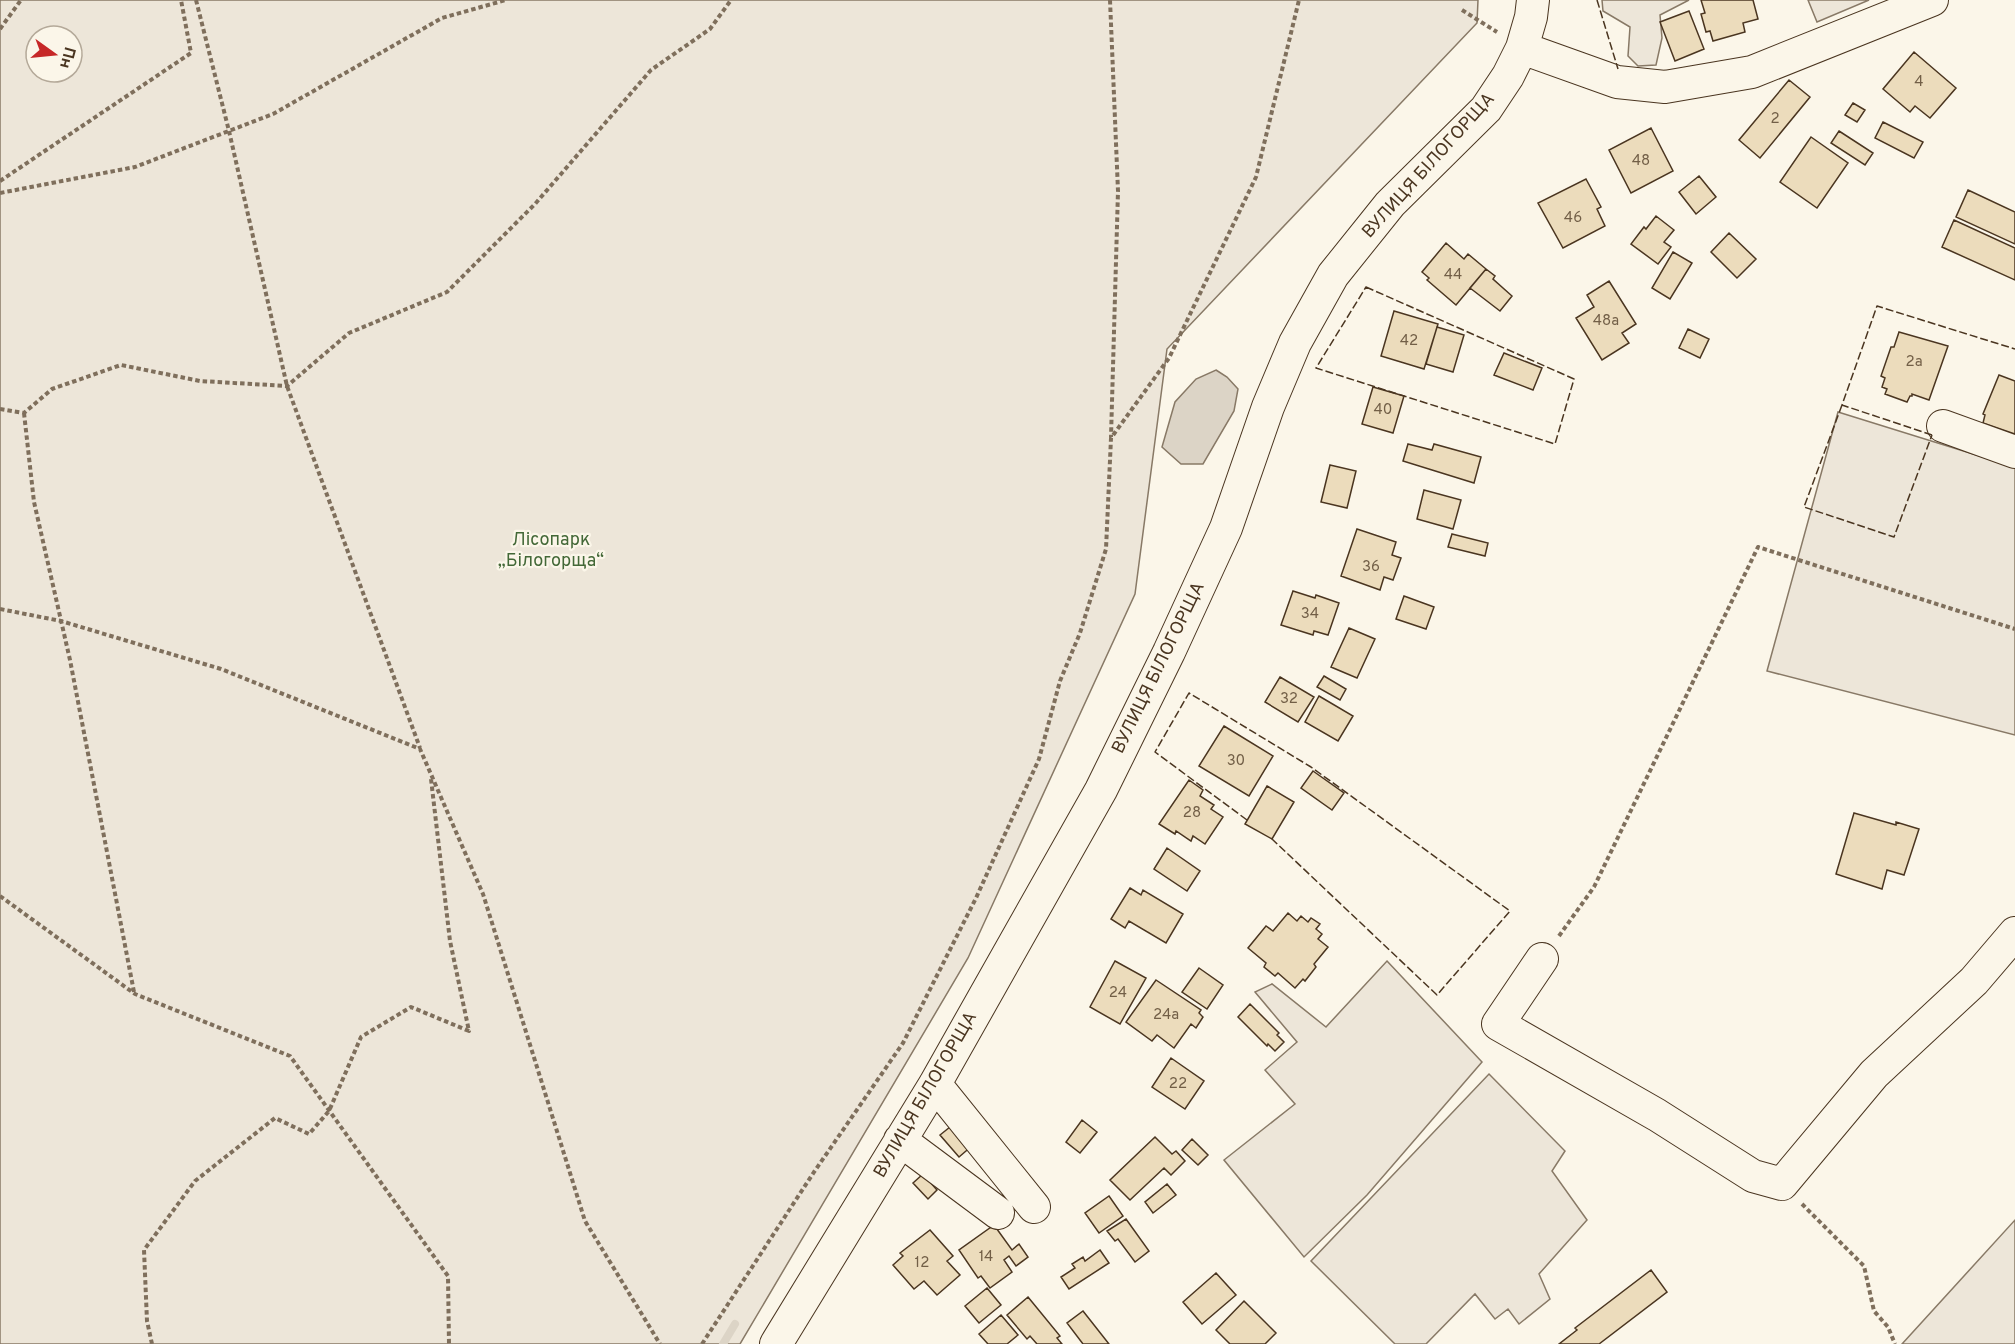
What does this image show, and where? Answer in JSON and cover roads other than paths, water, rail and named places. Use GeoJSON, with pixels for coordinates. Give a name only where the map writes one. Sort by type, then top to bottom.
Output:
{"type":"FeatureCollection","features":[{"type":"Feature","properties":{"kind":"street","name":"ВУЛИЦЯ БІЛОГОРЩА"},"geometry":{"type":"LineString","coordinates":[[776,1344],[935,1083],[1101,790],[1169,652],[1226,528],[1268,407],[1295,343],[1334,275],[1390,204],[1486,109],[1508,76],[1522,48],[1531,17],[1533,0]]}},
{"type":"Feature","properties":{"kind":"street"},"geometry":{"type":"LineString","coordinates":[[1522,48],[1617,82],[1665,87],[1752,72],[1932,0]]}},
{"type":"Feature","properties":{"kind":"street"},"geometry":{"type":"LineString","coordinates":[[1943,426],[2015,452]]}},
{"type":"Feature","properties":{"kind":"street"},"geometry":{"type":"LineString","coordinates":[[1542,959],[1498,1024],[1657,1115],[1753,1176],[1782,1184],[1874,1074],[1974,981],[2015,933]]}},
{"type":"Feature","properties":{"kind":"street"},"geometry":{"type":"LineString","coordinates":[[935,1083],[1034,1207]]}},
{"type":"Feature","properties":{"kind":"street"},"geometry":{"type":"LineString","coordinates":[[900,1140],[998,1213]]}},
{"type":"Feature","properties":{"kind":"waterway"},"geometry":{"type":"LineString","coordinates":[[723,1344],[735,1324]]}},
{"type":"Feature","properties":{"kind":"park label","name":"Лісопарк „Білогорща“"},"geometry":{"type":"Point","coordinates":[551,550]}}]}
